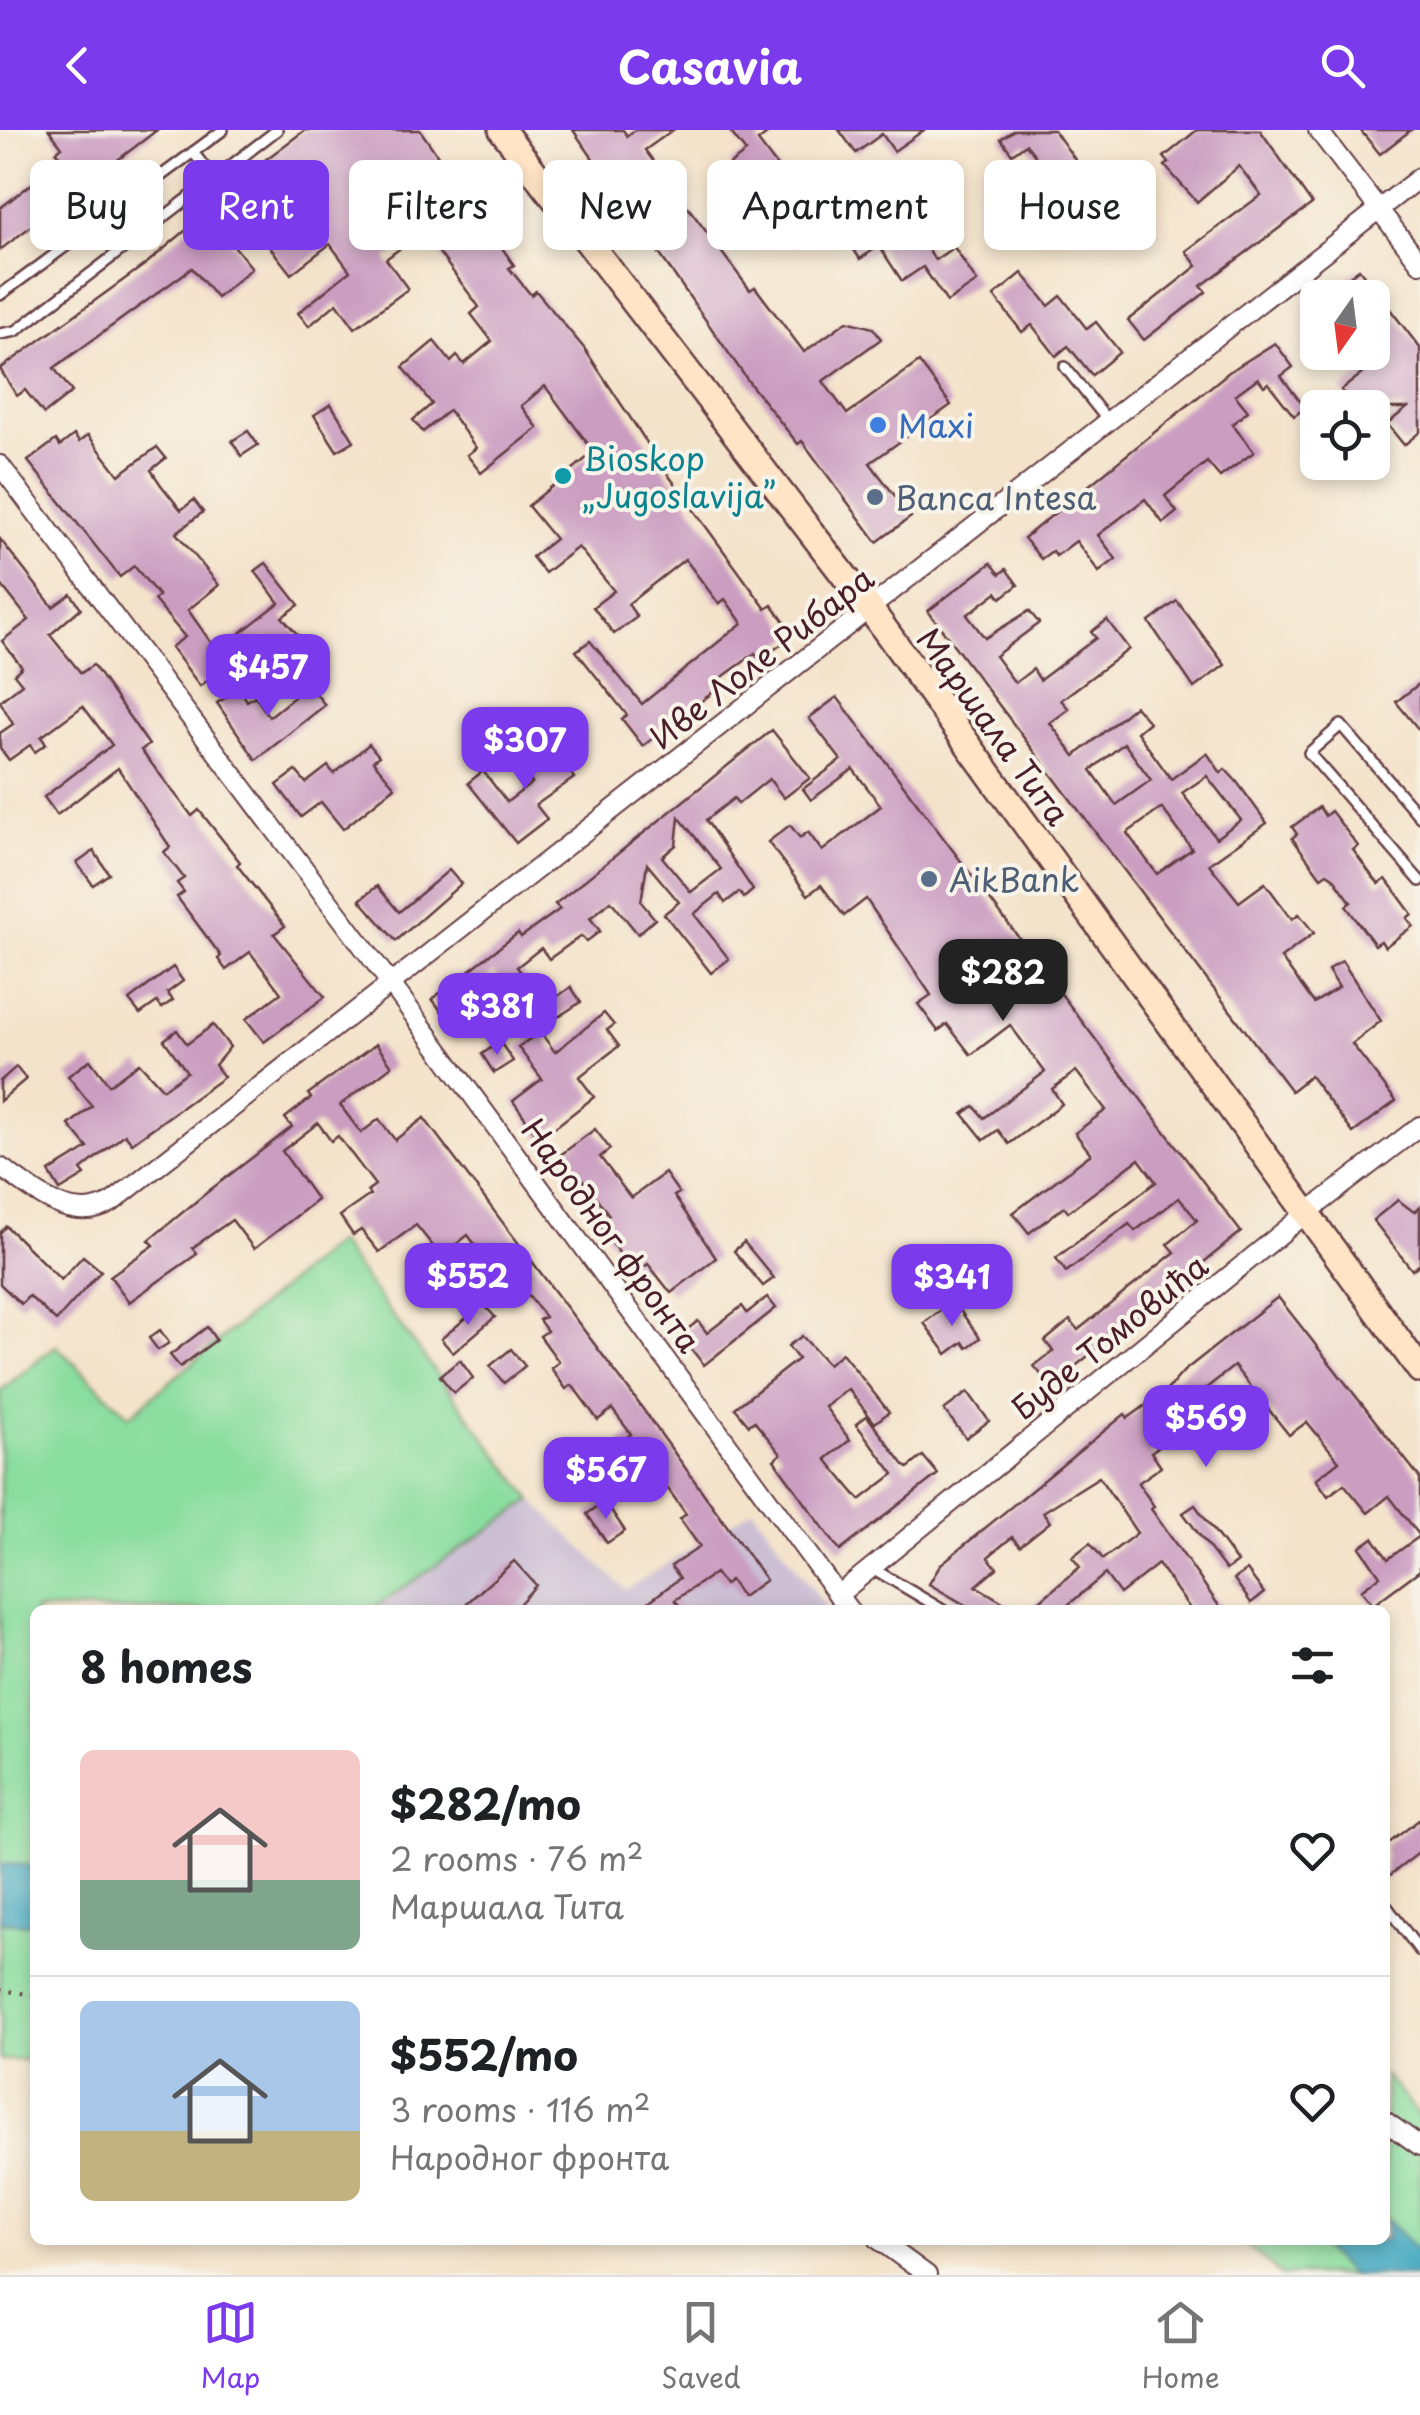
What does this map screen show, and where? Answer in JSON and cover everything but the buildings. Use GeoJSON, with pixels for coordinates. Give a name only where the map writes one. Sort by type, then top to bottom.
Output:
{"type":"FeatureCollection","features":[{"type":"Feature","properties":{"kind":"street","name":"Маршала Тита"},"geometry":{"type":"LineString","coordinates":[[502,130],[870,609],[1420,1370]]}},
{"type":"Feature","properties":{"kind":"street"},"geometry":{"type":"LineString","coordinates":[[1318,130],[1420,263]]}},
{"type":"Feature","properties":{"kind":"street","name":"Иве Лоле Рибара"},"geometry":{"type":"LineString","coordinates":[[0,1166],[57,1204],[87,1212],[112,1202],[1420,177]]}},
{"type":"Feature","properties":{"kind":"street","name":"Народног фронта"},"geometry":{"type":"LineString","coordinates":[[0,465],[390,984],[844,1602]]}},
{"type":"Feature","properties":{"kind":"street","name":"Буде Томовића"},"geometry":{"type":"LineString","coordinates":[[844,1602],[872,1567],[1304,1214],[1420,1126]]}},
{"type":"Feature","properties":{"kind":"street"},"geometry":{"type":"LineString","coordinates":[[1390,2124],[1420,2146]]}},
{"type":"Feature","properties":{"kind":"street"},"geometry":{"type":"LineString","coordinates":[[885,2245],[927,2275]]}},
{"type":"Feature","properties":{"kind":"lane"},"geometry":{"type":"LineString","coordinates":[[0,295],[223,130]]}},
{"type":"Feature","properties":{"kind":"lane"},"geometry":{"type":"LineString","coordinates":[[236,160],[277,130]]}},
{"type":"Feature","properties":{"kind":"lane"},"geometry":{"type":"LineString","coordinates":[[193,152],[199,160]]}},
{"type":"Feature","properties":{"kind":"lane"},"geometry":{"type":"LineString","coordinates":[[0,334],[16,332],[183,201]]}},
{"type":"Feature","properties":{"kind":"lane"},"geometry":{"type":"LineString","coordinates":[[1066,367],[1109,424]]}},
{"type":"Feature","properties":{"kind":"lane"},"geometry":{"type":"LineString","coordinates":[[1420,817],[1341,725],[1309,752],[1420,881]]}},
{"type":"Feature","properties":{"kind":"lane"},"geometry":{"type":"LineString","coordinates":[[872,1567],[935,1605]]}},
{"type":"Feature","properties":{"kind":"lane"},"geometry":{"type":"LineString","coordinates":[[1390,1911],[1420,1951]]}},
{"type":"Feature","properties":{"kind":"path"},"geometry":{"type":"LineString","coordinates":[[0,1990],[30,1994]]}},
{"type":"Feature","properties":{"kind":"shaded area"},"geometry":{"type":"Polygon","coordinates":[[[532,1500],[626,1590],[753,1509],[824,1605],[378,1605],[532,1500]]]}},
{"type":"Feature","properties":{"kind":"green space"},"geometry":{"type":"Polygon","coordinates":[[[337,1242],[532,1500],[378,1605],[30,1605],[30,1866],[0,1864],[0,1391],[56,1346],[129,1416],[337,1242]]]}},
{"type":"Feature","properties":{"kind":"green space"},"geometry":{"type":"Polygon","coordinates":[[[0,1922],[30,1924],[30,2060],[0,2060],[0,1922]]]}},
{"type":"Feature","properties":{"kind":"green space"},"geometry":{"type":"Polygon","coordinates":[[[1390,2081],[1420,2118],[1420,2254],[1390,2223],[1390,2081]]]}},
{"type":"Feature","properties":{"kind":"green space"},"geometry":{"type":"Polygon","coordinates":[[[1247,2245],[1319,2245],[1351,2275],[1281,2275],[1247,2245]]]}},
{"type":"Feature","properties":{"kind":"water"},"geometry":{"type":"Polygon","coordinates":[[[0,1864],[30,1866],[30,1924],[0,1922],[0,1864]]]}},
{"type":"Feature","properties":{"kind":"water"},"geometry":{"type":"Polygon","coordinates":[[[1390,2223],[1420,2254],[1420,2275],[1351,2275],[1319,2245],[1390,2245],[1390,2223]]]}},
{"type":"Feature","properties":{"kind":"place","name":"Maxi"},"geometry":{"type":"Point","coordinates":[878,425]}},
{"type":"Feature","properties":{"kind":"place","name":"Bioskop „Jugoslavija”"},"geometry":{"type":"Point","coordinates":[563,476]}},
{"type":"Feature","properties":{"kind":"place","name":"Banca Intesa"},"geometry":{"type":"Point","coordinates":[875,497]}},
{"type":"Feature","properties":{"kind":"place","name":"AikBank"},"geometry":{"type":"Point","coordinates":[929,879]}}]}
